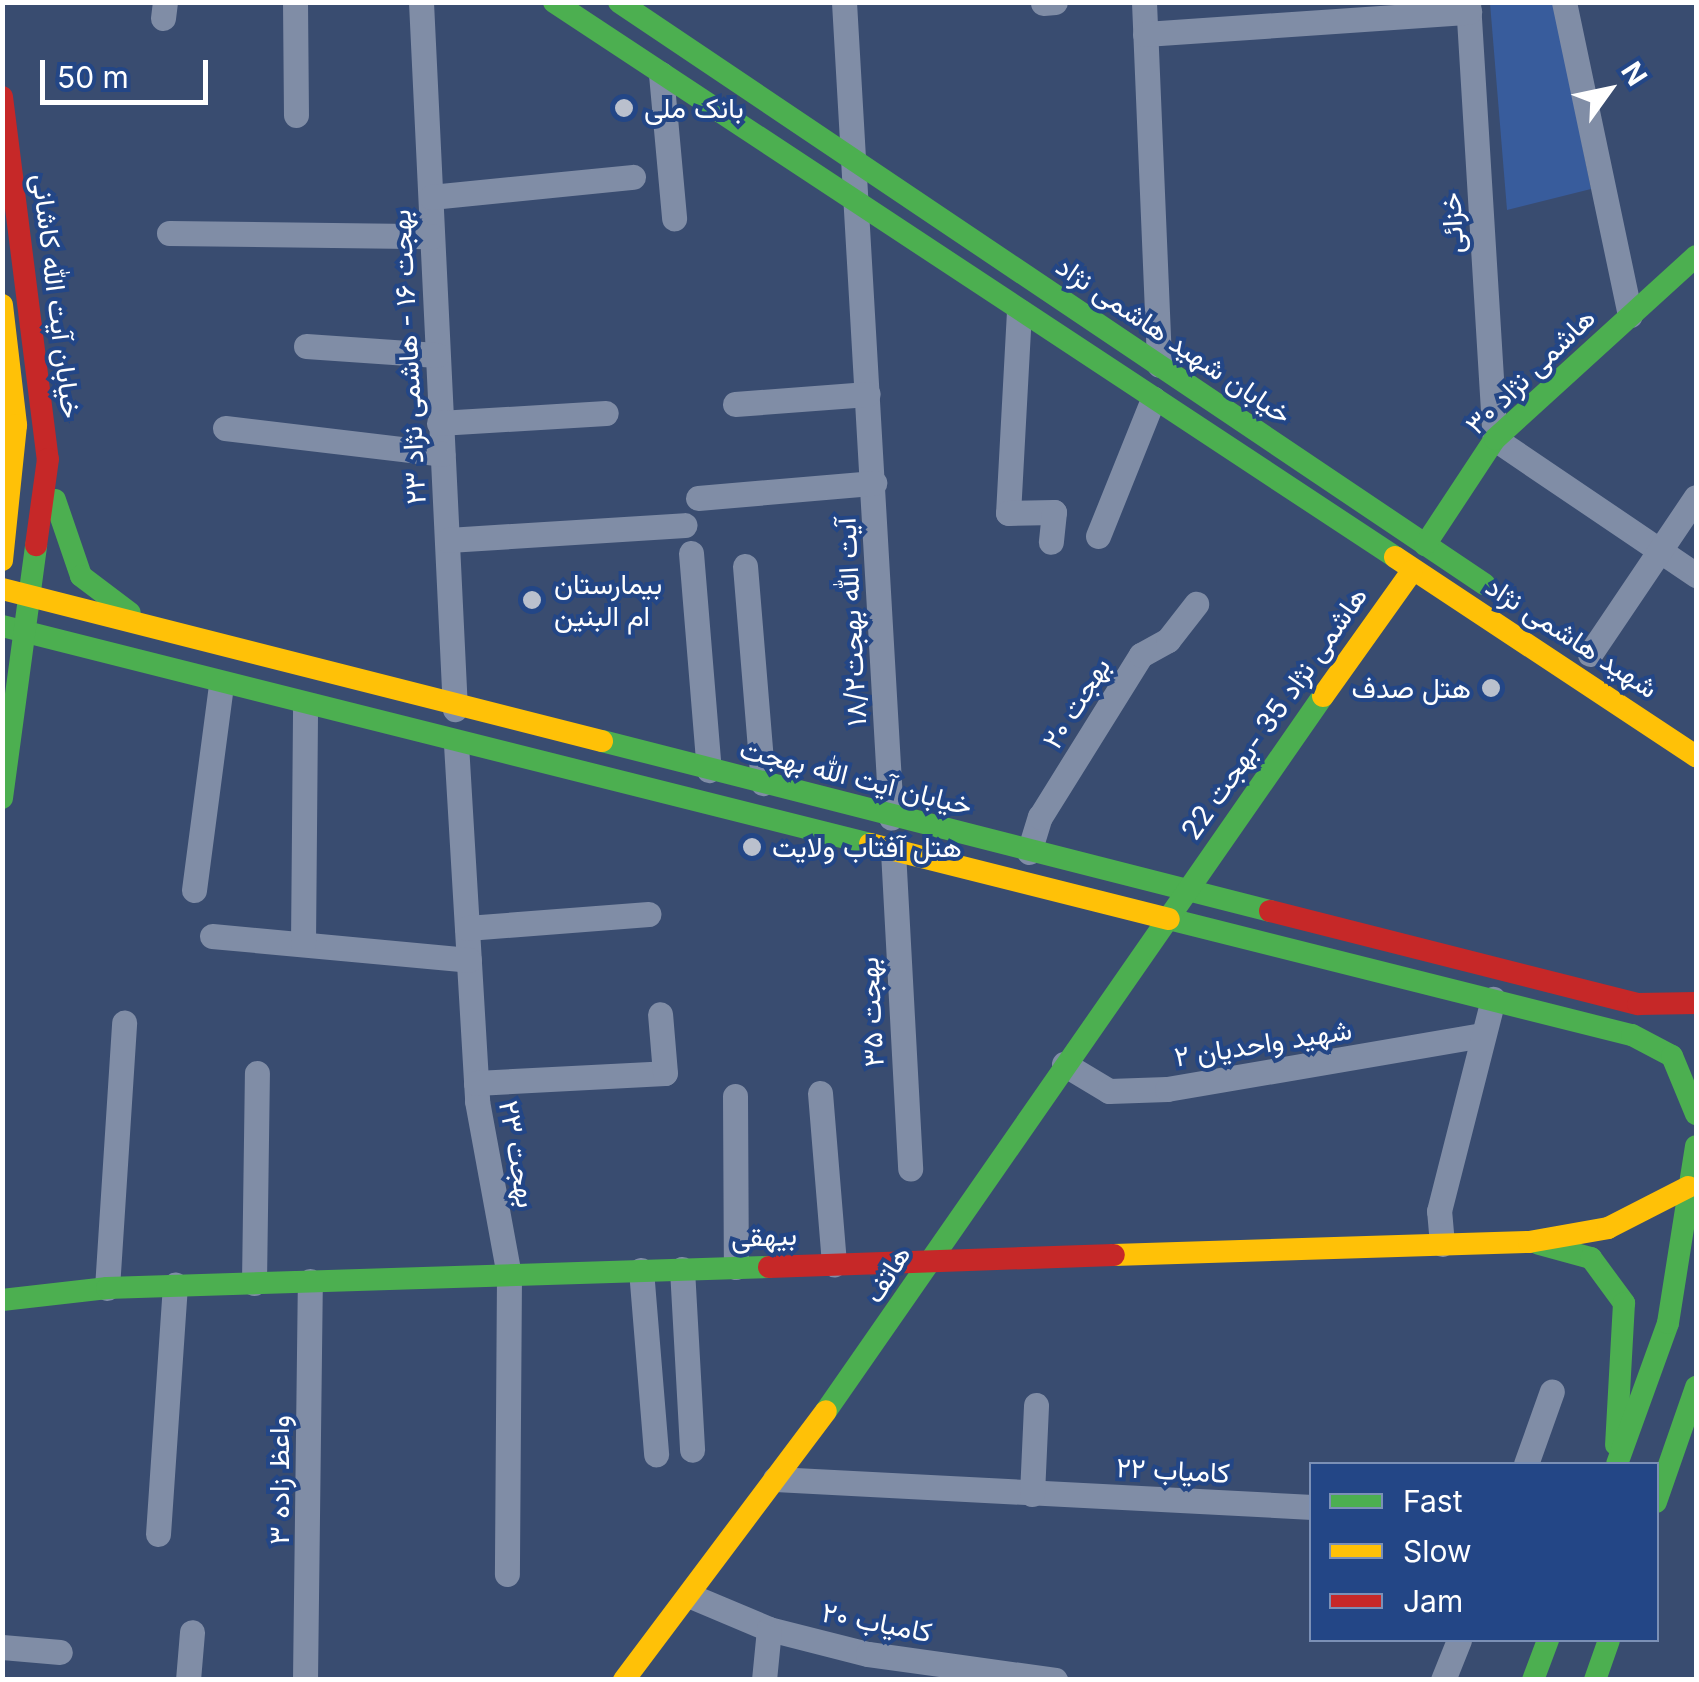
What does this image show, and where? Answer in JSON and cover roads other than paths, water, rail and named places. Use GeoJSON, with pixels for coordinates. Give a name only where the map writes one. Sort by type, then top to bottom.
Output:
{"type":"FeatureCollection","features":[{"type":"Feature","properties":{"kind":"main road"},"geometry":{"type":"LineString","coordinates":[[554,2],[1412,571]]}},
{"type":"Feature","properties":{"kind":"main road","name":"خیابان شهید هاشمی نژاد"},"geometry":{"type":"LineString","coordinates":[[619,2],[1696,724]]}},
{"type":"Feature","properties":{"kind":"main road","name":"خیابان آیت الله کاشانی"},"geometry":{"type":"LineString","coordinates":[[2,97],[48,459],[30,594],[12,629],[2,798]]}},
{"type":"Feature","properties":{"kind":"main road","name":"هاشمی نژاد ۳۰"},"geometry":{"type":"LineString","coordinates":[[1424,545],[1495,439],[1696,258]]}},
{"type":"Feature","properties":{"kind":"main road","name":"خیابان آیت الله کاشانی"},"geometry":{"type":"LineString","coordinates":[[2,304],[16,425],[2,560]]}},
{"type":"Feature","properties":{"kind":"main road"},"geometry":{"type":"LineString","coordinates":[[2,470],[16,425]]}},
{"type":"Feature","properties":{"kind":"main road"},"geometry":{"type":"LineString","coordinates":[[48,459],[65,547],[81,576],[106,600],[171,633]]}},
{"type":"Feature","properties":{"kind":"main road","name":"شهید هاشمی نژاد"},"geometry":{"type":"LineString","coordinates":[[1412,571],[1696,756]]}},
{"type":"Feature","properties":{"kind":"main road","name":"هاشمی نژاد 35 -بهجت 22"},"geometry":{"type":"LineString","coordinates":[[1185,890],[1412,571]]}},
{"type":"Feature","properties":{"kind":"main road","name":"خیابان آیت الله بهجت"},"geometry":{"type":"LineString","coordinates":[[2,589],[454,709],[1638,1004],[1696,1004]]}},
{"type":"Feature","properties":{"kind":"main road"},"geometry":{"type":"LineString","coordinates":[[12,629],[221,686],[1632,1034],[1672,1056],[1696,1114]]}},
{"type":"Feature","properties":{"kind":"main road","name":"هاتف"},"geometry":{"type":"LineString","coordinates":[[624,1680],[693,1597],[1185,890]]}},
{"type":"Feature","properties":{"kind":"main road"},"geometry":{"type":"LineString","coordinates":[[1617,1462],[1668,1323],[1696,1146]]}},
{"type":"Feature","properties":{"kind":"main road"},"geometry":{"type":"LineString","coordinates":[[1528,1242],[1608,1228],[1688,1188]]}},
{"type":"Feature","properties":{"kind":"main road"},"geometry":{"type":"LineString","coordinates":[[1528,1242],[1591,1258],[1624,1304],[1616,1462]]}},
{"type":"Feature","properties":{"kind":"main road","name":"بیهقی"},"geometry":{"type":"LineString","coordinates":[[2,1300],[175,1285],[1528,1242]]}},
{"type":"Feature","properties":{"kind":"main road"},"geometry":{"type":"LineString","coordinates":[[1659,1493],[1696,1387]]}},
{"type":"Feature","properties":{"kind":"main road"},"geometry":{"type":"LineString","coordinates":[[1533,1680],[1547,1642]]}},
{"type":"Feature","properties":{"kind":"main road"},"geometry":{"type":"LineString","coordinates":[[1595,1680],[1608,1642]]}},
{"type":"Feature","properties":{"kind":"street"},"geometry":{"type":"LineString","coordinates":[[295,2],[296,115]]}},
{"type":"Feature","properties":{"kind":"street","name":"بهجت ۱۶ - هاشمی نژاد ۲۳"},"geometry":{"type":"LineString","coordinates":[[421,2],[454,709]]}},
{"type":"Feature","properties":{"kind":"street","name":"آیت الله بهجت۱۸/۲"},"geometry":{"type":"LineString","coordinates":[[844,2],[859,204],[892,818]]}},
{"type":"Feature","properties":{"kind":"street"},"geometry":{"type":"LineString","coordinates":[[1043,3],[1056,2]]}},
{"type":"Feature","properties":{"kind":"street"},"geometry":{"type":"LineString","coordinates":[[1144,2],[1159,365]]}},
{"type":"Feature","properties":{"kind":"street"},"geometry":{"type":"LineString","coordinates":[[1564,2],[1630,315]]}},
{"type":"Feature","properties":{"kind":"street"},"geometry":{"type":"LineString","coordinates":[[1146,34],[1469,7]]}},
{"type":"Feature","properties":{"kind":"street","name":"خزائی"},"geometry":{"type":"LineString","coordinates":[[1469,7],[1495,439]]}},
{"type":"Feature","properties":{"kind":"street"},"geometry":{"type":"LineString","coordinates":[[661,74],[674,218]]}},
{"type":"Feature","properties":{"kind":"street"},"geometry":{"type":"LineString","coordinates":[[430,197],[633,178]]}},
{"type":"Feature","properties":{"kind":"street"},"geometry":{"type":"LineString","coordinates":[[170,232],[432,236]]}},
{"type":"Feature","properties":{"kind":"street"},"geometry":{"type":"LineString","coordinates":[[1019,311],[1008,512],[1054,512],[1051,542]]}},
{"type":"Feature","properties":{"kind":"street"},"geometry":{"type":"LineString","coordinates":[[306,346],[437,355]]}},
{"type":"Feature","properties":{"kind":"street"},"geometry":{"type":"LineString","coordinates":[[735,404],[868,394]]}},
{"type":"Feature","properties":{"kind":"street"},"geometry":{"type":"LineString","coordinates":[[1098,536],[1153,399]]}},
{"type":"Feature","properties":{"kind":"street"},"geometry":{"type":"LineString","coordinates":[[439,423],[606,412]]}},
{"type":"Feature","properties":{"kind":"street"},"geometry":{"type":"LineString","coordinates":[[225,428],[442,454]]}},
{"type":"Feature","properties":{"kind":"street"},"geometry":{"type":"LineString","coordinates":[[1495,439],[1696,575]]}},
{"type":"Feature","properties":{"kind":"street"},"geometry":{"type":"LineString","coordinates":[[698,498],[874,483]]}},
{"type":"Feature","properties":{"kind":"street"},"geometry":{"type":"LineString","coordinates":[[1590,654],[1696,497]]}},
{"type":"Feature","properties":{"kind":"street"},"geometry":{"type":"LineString","coordinates":[[448,540],[685,526]]}},
{"type":"Feature","properties":{"kind":"street"},"geometry":{"type":"LineString","coordinates":[[691,552],[708,770]]}},
{"type":"Feature","properties":{"kind":"street"},"geometry":{"type":"LineString","coordinates":[[744,566],[763,783]]}},
{"type":"Feature","properties":{"kind":"street","name":"بهجت ۲۰"},"geometry":{"type":"LineString","coordinates":[[1030,852],[1040,817],[1141,655],[1168,640],[1196,604]]}},
{"type":"Feature","properties":{"kind":"street"},"geometry":{"type":"LineString","coordinates":[[194,890],[221,686]]}},
{"type":"Feature","properties":{"kind":"street"},"geometry":{"type":"LineString","coordinates":[[303,944],[306,706]]}},
{"type":"Feature","properties":{"kind":"street","name":"بهجت ۲۳"},"geometry":{"type":"LineString","coordinates":[[456,744],[476,1083],[509,1274],[506,1574]]}},
{"type":"Feature","properties":{"kind":"street","name":"بهجت ۳۵"},"geometry":{"type":"LineString","coordinates":[[893,852],[910,1169]]}},
{"type":"Feature","properties":{"kind":"street"},"geometry":{"type":"LineString","coordinates":[[467,928],[648,914]]}},
{"type":"Feature","properties":{"kind":"street"},"geometry":{"type":"LineString","coordinates":[[212,936],[469,960]]}},
{"type":"Feature","properties":{"kind":"street"},"geometry":{"type":"LineString","coordinates":[[1442,1244],[1439,1211],[1478,1036],[1493,999]]}},
{"type":"Feature","properties":{"kind":"street"},"geometry":{"type":"LineString","coordinates":[[476,1083],[665,1073],[660,1014]]}},
{"type":"Feature","properties":{"kind":"street"},"geometry":{"type":"LineString","coordinates":[[107,1288],[124,1023]]}},
{"type":"Feature","properties":{"kind":"street","name":"شهید واحدیان ۲"},"geometry":{"type":"LineString","coordinates":[[1064,1064],[1108,1092],[1167,1089],[1478,1036]]}},
{"type":"Feature","properties":{"kind":"street"},"geometry":{"type":"LineString","coordinates":[[254,1283],[256,1074]]}},
{"type":"Feature","properties":{"kind":"street"},"geometry":{"type":"LineString","coordinates":[[820,1092],[834,1264]]}},
{"type":"Feature","properties":{"kind":"street"},"geometry":{"type":"LineString","coordinates":[[735,1096],[736,1267]]}},
{"type":"Feature","properties":{"kind":"street"},"geometry":{"type":"LineString","coordinates":[[682,1269],[692,1450]]}},
{"type":"Feature","properties":{"kind":"street"},"geometry":{"type":"LineString","coordinates":[[641,1270],[656,1454]]}},
{"type":"Feature","properties":{"kind":"street","name":"واعظ زاده ۳"},"geometry":{"type":"LineString","coordinates":[[305,1680],[310,1281]]}},
{"type":"Feature","properties":{"kind":"street"},"geometry":{"type":"LineString","coordinates":[[158,1534],[175,1285]]}},
{"type":"Feature","properties":{"kind":"street"},"geometry":{"type":"LineString","coordinates":[[1527,1462],[1552,1391]]}},
{"type":"Feature","properties":{"kind":"street"},"geometry":{"type":"LineString","coordinates":[[1032,1494],[1036,1405]]}},
{"type":"Feature","properties":{"kind":"street","name":"کامیاب ۲۲"},"geometry":{"type":"LineString","coordinates":[[775,1479],[1309,1507]]}},
{"type":"Feature","properties":{"kind":"street","name":"کامیاب ۲۰"},"geometry":{"type":"LineString","coordinates":[[693,1597],[768,1630],[931,1672],[1055,1680]]}},
{"type":"Feature","properties":{"kind":"street"},"geometry":{"type":"LineString","coordinates":[[764,1680],[768,1630]]}},
{"type":"Feature","properties":{"kind":"street"},"geometry":{"type":"LineString","coordinates":[[188,1680],[192,1632]]}},
{"type":"Feature","properties":{"kind":"street"},"geometry":{"type":"LineString","coordinates":[[1443,1680],[1458,1642]]}},
{"type":"Feature","properties":{"kind":"street"},"geometry":{"type":"LineString","coordinates":[[2,1647],[60,1652]]}},
{"type":"Feature","properties":{"kind":"place","name":"بانک ملی"},"geometry":{"type":"Point","coordinates":[624,108]}},
{"type":"Feature","properties":{"kind":"place","name":"بیمارستان ام البنین"},"geometry":{"type":"Point","coordinates":[532,600]}},
{"type":"Feature","properties":{"kind":"place","name":"هتل صدف"},"geometry":{"type":"Point","coordinates":[1491,688]}},
{"type":"Feature","properties":{"kind":"place","name":"هتل آفتاب ولایت"},"geometry":{"type":"Point","coordinates":[752,847]}}]}
